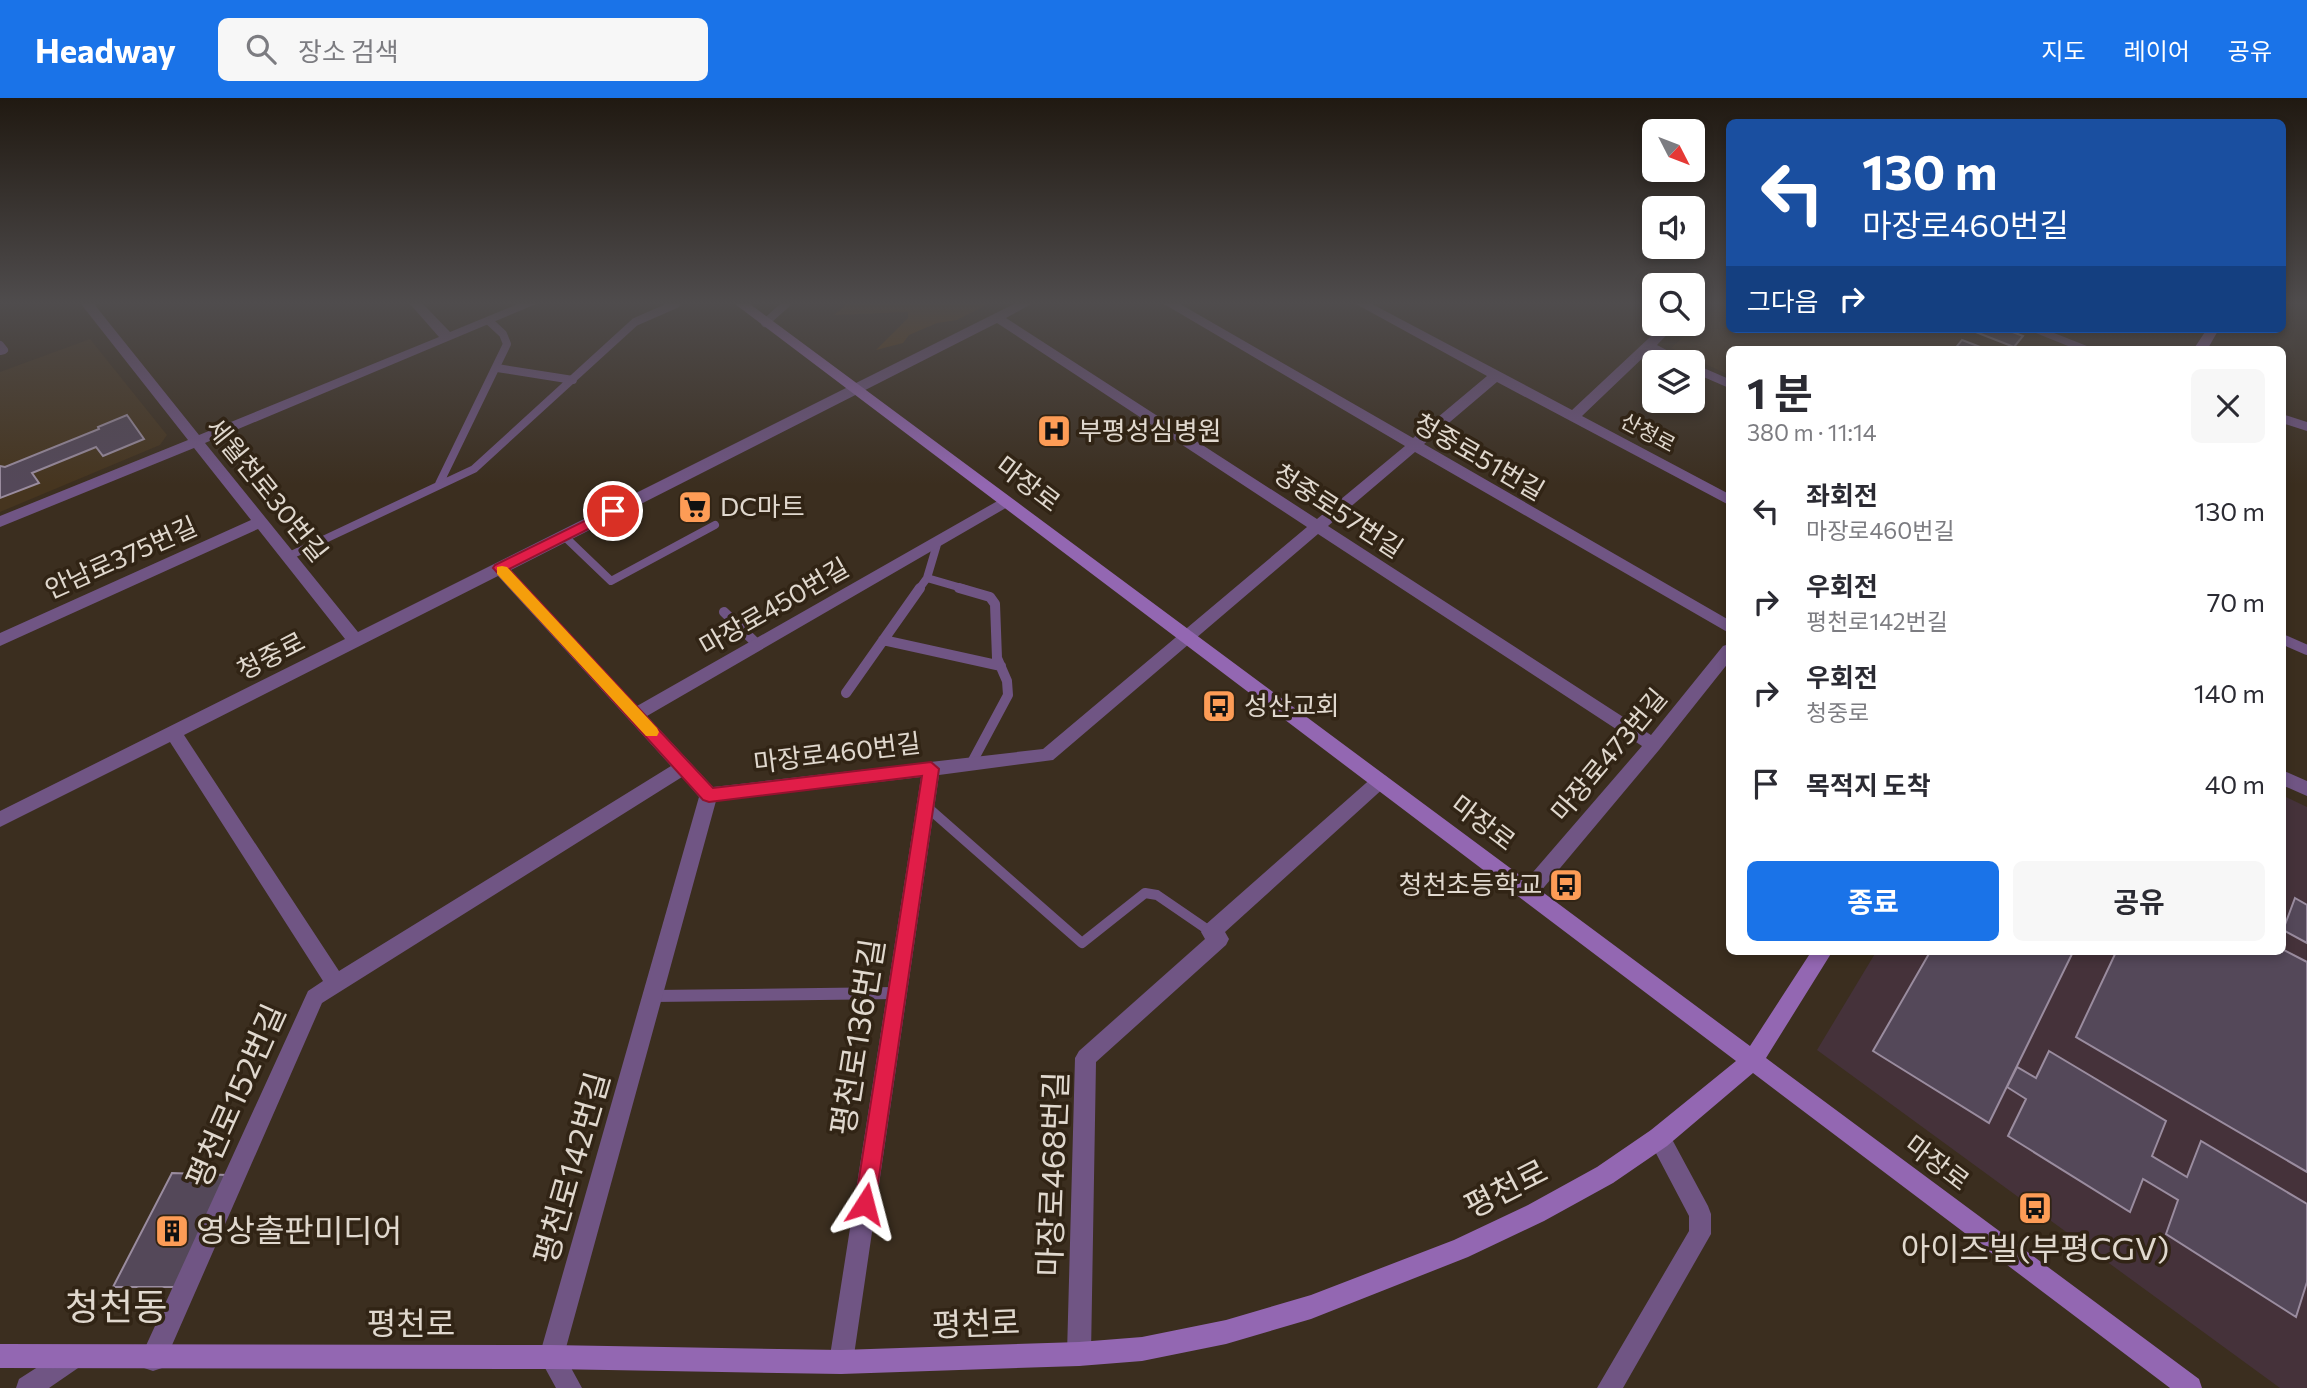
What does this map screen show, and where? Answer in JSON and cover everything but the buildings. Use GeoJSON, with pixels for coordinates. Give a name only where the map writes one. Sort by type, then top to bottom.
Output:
{"type":"FeatureCollection","features":[{"type":"Feature","properties":{"kind":"main road","name":"마장로"},"geometry":{"type":"LineString","coordinates":[[821,364],[2190,1388]]}},
{"type":"Feature","properties":{"kind":"main road","name":"평천로"},"geometry":{"type":"LineString","coordinates":[[0,1356],[153,1359],[551,1357],[842,1362],[1079,1354],[1142,1349],[1226,1332],[1349,1293],[1460,1249],[1536,1213],[1605,1175],[1659,1138],[1753,1060],[1820,955]]}},
{"type":"Feature","properties":{"kind":"street","name":"세월천로30번길"},"geometry":{"type":"LineString","coordinates":[[135,364],[356,641]]}},
{"type":"Feature","properties":{"kind":"street"},"geometry":{"type":"LineString","coordinates":[[0,522],[384,364]]}},
{"type":"Feature","properties":{"kind":"street","name":"청중로"},"geometry":{"type":"LineString","coordinates":[[0,820],[905,364]]}},
{"type":"Feature","properties":{"kind":"street","name":"청중로57번길"},"geometry":{"type":"LineString","coordinates":[[1068,364],[1653,745]]}},
{"type":"Feature","properties":{"kind":"street","name":"청중로51번길"},"geometry":{"type":"LineString","coordinates":[[1272,364],[1726,625]]}},
{"type":"Feature","properties":{"kind":"street","name":"산청로"},"geometry":{"type":"LineString","coordinates":[[1474,364],[1726,498]]}},
{"type":"Feature","properties":{"kind":"street"},"geometry":{"type":"LineString","coordinates":[[1573,417],[1630,364]]}},
{"type":"Feature","properties":{"kind":"street"},"geometry":{"type":"LineString","coordinates":[[1705,373],[1726,383]]}},
{"type":"Feature","properties":{"kind":"street","name":"마장로460번길"},"geometry":{"type":"LineString","coordinates":[[709,795],[1047,755],[1496,376]]}},
{"type":"Feature","properties":{"kind":"street"},"geometry":{"type":"LineString","coordinates":[[2286,419],[2307,427]]}},
{"type":"Feature","properties":{"kind":"street","name":"마장로450번길"},"geometry":{"type":"LineString","coordinates":[[635,715],[1006,502]]}},
{"type":"Feature","properties":{"kind":"street","name":"안남로375번길"},"geometry":{"type":"LineString","coordinates":[[0,640],[261,522]]}},
{"type":"Feature","properties":{"kind":"street"},"geometry":{"type":"LineString","coordinates":[[500,568],[709,795]]}},
{"type":"Feature","properties":{"kind":"street","name":"마장로473번길"},"geometry":{"type":"LineString","coordinates":[[1528,892],[1653,745],[1726,654]]}},
{"type":"Feature","properties":{"kind":"street"},"geometry":{"type":"LineString","coordinates":[[173,733],[336,984]]}},
{"type":"Feature","properties":{"kind":"street","name":"평천로152번길"},"geometry":{"type":"LineString","coordinates":[[153,1359],[315,997],[684,767]]}},
{"type":"Feature","properties":{"kind":"street","name":"평천로136번길"},"geometry":{"type":"LineString","coordinates":[[842,1362],[931,769]]}},
{"type":"Feature","properties":{"kind":"street"},"geometry":{"type":"LineString","coordinates":[[2286,779],[2307,789]]}},
{"type":"Feature","properties":{"kind":"street","name":"마장로468번길"},"geometry":{"type":"LineString","coordinates":[[1079,1354],[1086,1058],[1219,939],[1211,932],[1380,781]]}},
{"type":"Feature","properties":{"kind":"street","name":"평천로142번길"},"geometry":{"type":"LineString","coordinates":[[551,1357],[709,795]]}},
{"type":"Feature","properties":{"kind":"street"},"geometry":{"type":"LineString","coordinates":[[1609,1388],[1700,1234],[1700,1214],[1659,1138]]}},
{"type":"Feature","properties":{"kind":"street"},"geometry":{"type":"LineString","coordinates":[[27,1388],[72,1357]]}},
{"type":"Feature","properties":{"kind":"street"},"geometry":{"type":"LineString","coordinates":[[551,1357],[570,1388]]}},
{"type":"Feature","properties":{"kind":"lane"},"geometry":{"type":"LineString","coordinates":[[439,484],[499,364]]}},
{"type":"Feature","properties":{"kind":"lane"},"geometry":{"type":"LineString","coordinates":[[289,556],[474,469],[590,364]]}},
{"type":"Feature","properties":{"kind":"lane"},"geometry":{"type":"LineString","coordinates":[[497,368],[573,380]]}},
{"type":"Feature","properties":{"kind":"lane"},"geometry":{"type":"LineString","coordinates":[[564,536],[611,581],[715,525]]}},
{"type":"Feature","properties":{"kind":"lane"},"geometry":{"type":"LineString","coordinates":[[846,693],[927,578],[938,541]]}},
{"type":"Feature","properties":{"kind":"lane"},"geometry":{"type":"LineString","coordinates":[[927,578],[990,597],[995,604],[997,658],[1007,681],[1008,695],[971,764]]}},
{"type":"Feature","properties":{"kind":"lane"},"geometry":{"type":"LineString","coordinates":[[724,612],[758,645]]}},
{"type":"Feature","properties":{"kind":"lane"},"geometry":{"type":"LineString","coordinates":[[883,640],[1001,666]]}},
{"type":"Feature","properties":{"kind":"lane"},"geometry":{"type":"LineString","coordinates":[[2286,641],[2307,650]]}},
{"type":"Feature","properties":{"kind":"lane"},"geometry":{"type":"LineString","coordinates":[[926,805],[1082,943],[1144,893],[1157,895],[1211,932]]}},
{"type":"Feature","properties":{"kind":"lane"},"geometry":{"type":"LineString","coordinates":[[653,996],[897,993]]}},
{"type":"Feature","properties":{"kind":"shaded area"},"geometry":{"type":"Polygon","coordinates":[[[21,364],[110,364],[167,435],[160,445],[0,512],[0,372],[21,364]]]}},
{"type":"Feature","properties":{"kind":"shaded area"},"geometry":{"type":"Polygon","coordinates":[[[1706,364],[1726,364],[1726,374],[1706,364]]]}},
{"type":"Feature","properties":{"kind":"shaded area"},"geometry":{"type":"Polygon","coordinates":[[[2286,797],[2307,807],[2307,1388],[2280,1388],[1817,1050],[1874,955],[2286,955],[2286,797]]]}},
{"type":"Feature","properties":{"kind":"slow traffic"},"geometry":{"type":"LineString","coordinates":[[502,571],[651,732]]}},
{"type":"Feature","properties":{"kind":"place","name":"부평성심병원"},"geometry":{"type":"Point","coordinates":[1054,431]}},
{"type":"Feature","properties":{"kind":"place","name":"DC마트"},"geometry":{"type":"Point","coordinates":[695,507]}},
{"type":"Feature","properties":{"kind":"place","name":"성산교회"},"geometry":{"type":"Point","coordinates":[1219,706]}},
{"type":"Feature","properties":{"kind":"place","name":"청천초등학교"},"geometry":{"type":"Point","coordinates":[1566,885]}},
{"type":"Feature","properties":{"kind":"place","name":"아이즈빌(부평CGV)"},"geometry":{"type":"Point","coordinates":[2035,1208]}},
{"type":"Feature","properties":{"kind":"place","name":"영상출판미디어"},"geometry":{"type":"Point","coordinates":[172,1231]}},
{"type":"Feature","properties":{"kind":"district","name":"청천동"},"geometry":{"type":"Point","coordinates":[116,1307]}},
{"type":"Feature","properties":{"kind":"route"},"geometry":{"type":"LineString","coordinates":[[613,511],[500,568],[709,795],[931,769],[865,1204]]}}]}
